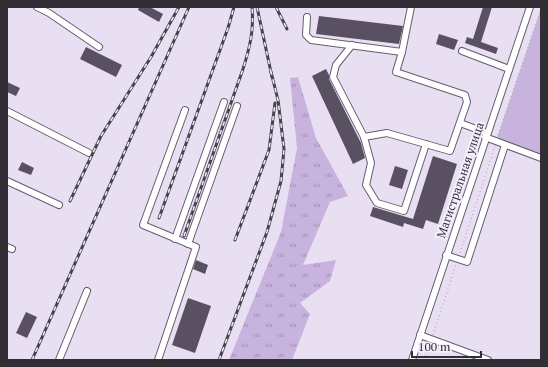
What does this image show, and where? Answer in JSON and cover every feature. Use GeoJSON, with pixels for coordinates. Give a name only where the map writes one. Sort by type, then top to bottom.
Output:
{"type":"FeatureCollection","features":[{"type":"Feature","properties":{"kind":"street"},"geometry":{"type":"LineString","coordinates":[[37,7],[49,13],[99,47]]}},
{"type":"Feature","properties":{"kind":"street"},"geometry":{"type":"LineString","coordinates":[[364,137],[387,133],[450,151],[467,102],[465,95],[396,72],[402,52],[411,7]]}},
{"type":"Feature","properties":{"kind":"street","name":"Магистральная улица"},"geometry":{"type":"LineString","coordinates":[[412,360],[530,7]]}},
{"type":"Feature","properties":{"kind":"street"},"geometry":{"type":"LineString","coordinates":[[307,17],[306,34],[310,40],[402,52]]}},
{"type":"Feature","properties":{"kind":"street"},"geometry":{"type":"LineString","coordinates":[[352,46],[336,65],[333,77],[364,137],[371,163],[366,185],[376,203],[404,211],[426,144]]}},
{"type":"Feature","properties":{"kind":"street"},"geometry":{"type":"LineString","coordinates":[[462,51],[509,69]]}},
{"type":"Feature","properties":{"kind":"street"},"geometry":{"type":"LineString","coordinates":[[176,239],[224,102]]}},
{"type":"Feature","properties":{"kind":"street"},"geometry":{"type":"LineString","coordinates":[[188,244],[237,106]]}},
{"type":"Feature","properties":{"kind":"street"},"geometry":{"type":"LineString","coordinates":[[158,360],[196,247],[143,225],[184,110]]}},
{"type":"Feature","properties":{"kind":"street"},"geometry":{"type":"LineString","coordinates":[[7,111],[89,153]]}},
{"type":"Feature","properties":{"kind":"street"},"geometry":{"type":"LineString","coordinates":[[460,123],[486,135],[496,142],[541,158]]}},
{"type":"Feature","properties":{"kind":"street"},"geometry":{"type":"LineString","coordinates":[[446,255],[467,262],[505,145]]}},
{"type":"Feature","properties":{"kind":"street"},"geometry":{"type":"LineString","coordinates":[[7,181],[59,205]]}},
{"type":"Feature","properties":{"kind":"street"},"geometry":{"type":"LineString","coordinates":[[59,360],[87,291]]}},
{"type":"Feature","properties":{"kind":"street"},"geometry":{"type":"LineString","coordinates":[[420,335],[488,360]]}},
{"type":"Feature","properties":{"kind":"path"},"geometry":{"type":"LineString","coordinates":[[424,360],[541,9]]}},
{"type":"Feature","properties":{"kind":"green space"},"geometry":{"type":"Polygon","coordinates":[[[541,9],[541,158],[496,141],[541,9]]]}},
{"type":"Feature","properties":{"kind":"green space"},"geometry":{"type":"Polygon","coordinates":[[[298,77],[316,138],[348,196],[330,202],[303,265],[336,260],[330,281],[300,303],[310,314],[292,360],[229,360],[281,232],[297,148],[290,78],[298,77]]]}},
{"type":"Feature","properties":{"kind":"building"},"geometry":{"type":"Polygon","coordinates":[[[139,7],[150,7],[163,14],[159,22],[138,10],[139,7]]]}},
{"type":"Feature","properties":{"kind":"building"},"geometry":{"type":"Polygon","coordinates":[[[483,7],[492,7],[481,42],[498,48],[496,54],[465,43],[467,37],[473,39],[483,7]]]}},
{"type":"Feature","properties":{"kind":"building"},"geometry":{"type":"Polygon","coordinates":[[[319,16],[403,26],[399,44],[316,34],[319,16]]]}},
{"type":"Feature","properties":{"kind":"building"},"geometry":{"type":"Polygon","coordinates":[[[439,34],[458,40],[454,50],[436,44],[439,34]]]}},
{"type":"Feature","properties":{"kind":"building"},"geometry":{"type":"Polygon","coordinates":[[[86,47],[122,65],[116,77],[80,59],[86,47]]]}},
{"type":"Feature","properties":{"kind":"building"},"geometry":{"type":"Polygon","coordinates":[[[326,69],[329,79],[361,143],[365,158],[353,164],[312,76],[326,69]]]}},
{"type":"Feature","properties":{"kind":"building"},"geometry":{"type":"Polygon","coordinates":[[[7,82],[20,88],[16,96],[7,92],[7,82]]]}},
{"type":"Feature","properties":{"kind":"building"},"geometry":{"type":"Polygon","coordinates":[[[433,156],[457,164],[438,224],[426,220],[423,229],[404,223],[403,227],[370,216],[373,207],[413,219],[433,156]]]}},
{"type":"Feature","properties":{"kind":"building"},"geometry":{"type":"Polygon","coordinates":[[[22,162],[34,168],[31,175],[18,170],[22,162]]]}},
{"type":"Feature","properties":{"kind":"building"},"geometry":{"type":"Polygon","coordinates":[[[395,166],[408,170],[402,189],[389,185],[395,166]]]}},
{"type":"Feature","properties":{"kind":"building"},"geometry":{"type":"Polygon","coordinates":[[[196,260],[208,265],[205,274],[193,269],[196,260]]]}},
{"type":"Feature","properties":{"kind":"building"},"geometry":{"type":"Polygon","coordinates":[[[188,298],[211,306],[195,353],[172,345],[188,298]]]}},
{"type":"Feature","properties":{"kind":"building"},"geometry":{"type":"Polygon","coordinates":[[[26,312],[37,317],[27,338],[16,333],[26,312]]]}},
{"type":"Feature","properties":{"kind":"railway"},"geometry":{"type":"LineString","coordinates":[[70,201],[101,136],[151,57],[179,7]]}},
{"type":"Feature","properties":{"kind":"railway"},"geometry":{"type":"LineString","coordinates":[[32,360],[189,7]]}},
{"type":"Feature","properties":{"kind":"railway"},"geometry":{"type":"LineString","coordinates":[[159,218],[228,28],[234,7]]}},
{"type":"Feature","properties":{"kind":"railway"},"geometry":{"type":"LineString","coordinates":[[184,236],[243,69],[252,31],[252,7]]}},
{"type":"Feature","properties":{"kind":"railway"},"geometry":{"type":"LineString","coordinates":[[257,7],[272,77]]}},
{"type":"Feature","properties":{"kind":"railway"},"geometry":{"type":"LineString","coordinates":[[276,7],[287,29]]}},
{"type":"Feature","properties":{"kind":"railway"},"geometry":{"type":"LineString","coordinates":[[219,360],[267,232],[281,181],[284,149],[278,100],[271,72]]}},
{"type":"Feature","properties":{"kind":"railway"},"geometry":{"type":"LineString","coordinates":[[235,240],[269,150],[275,103]]}}]}
